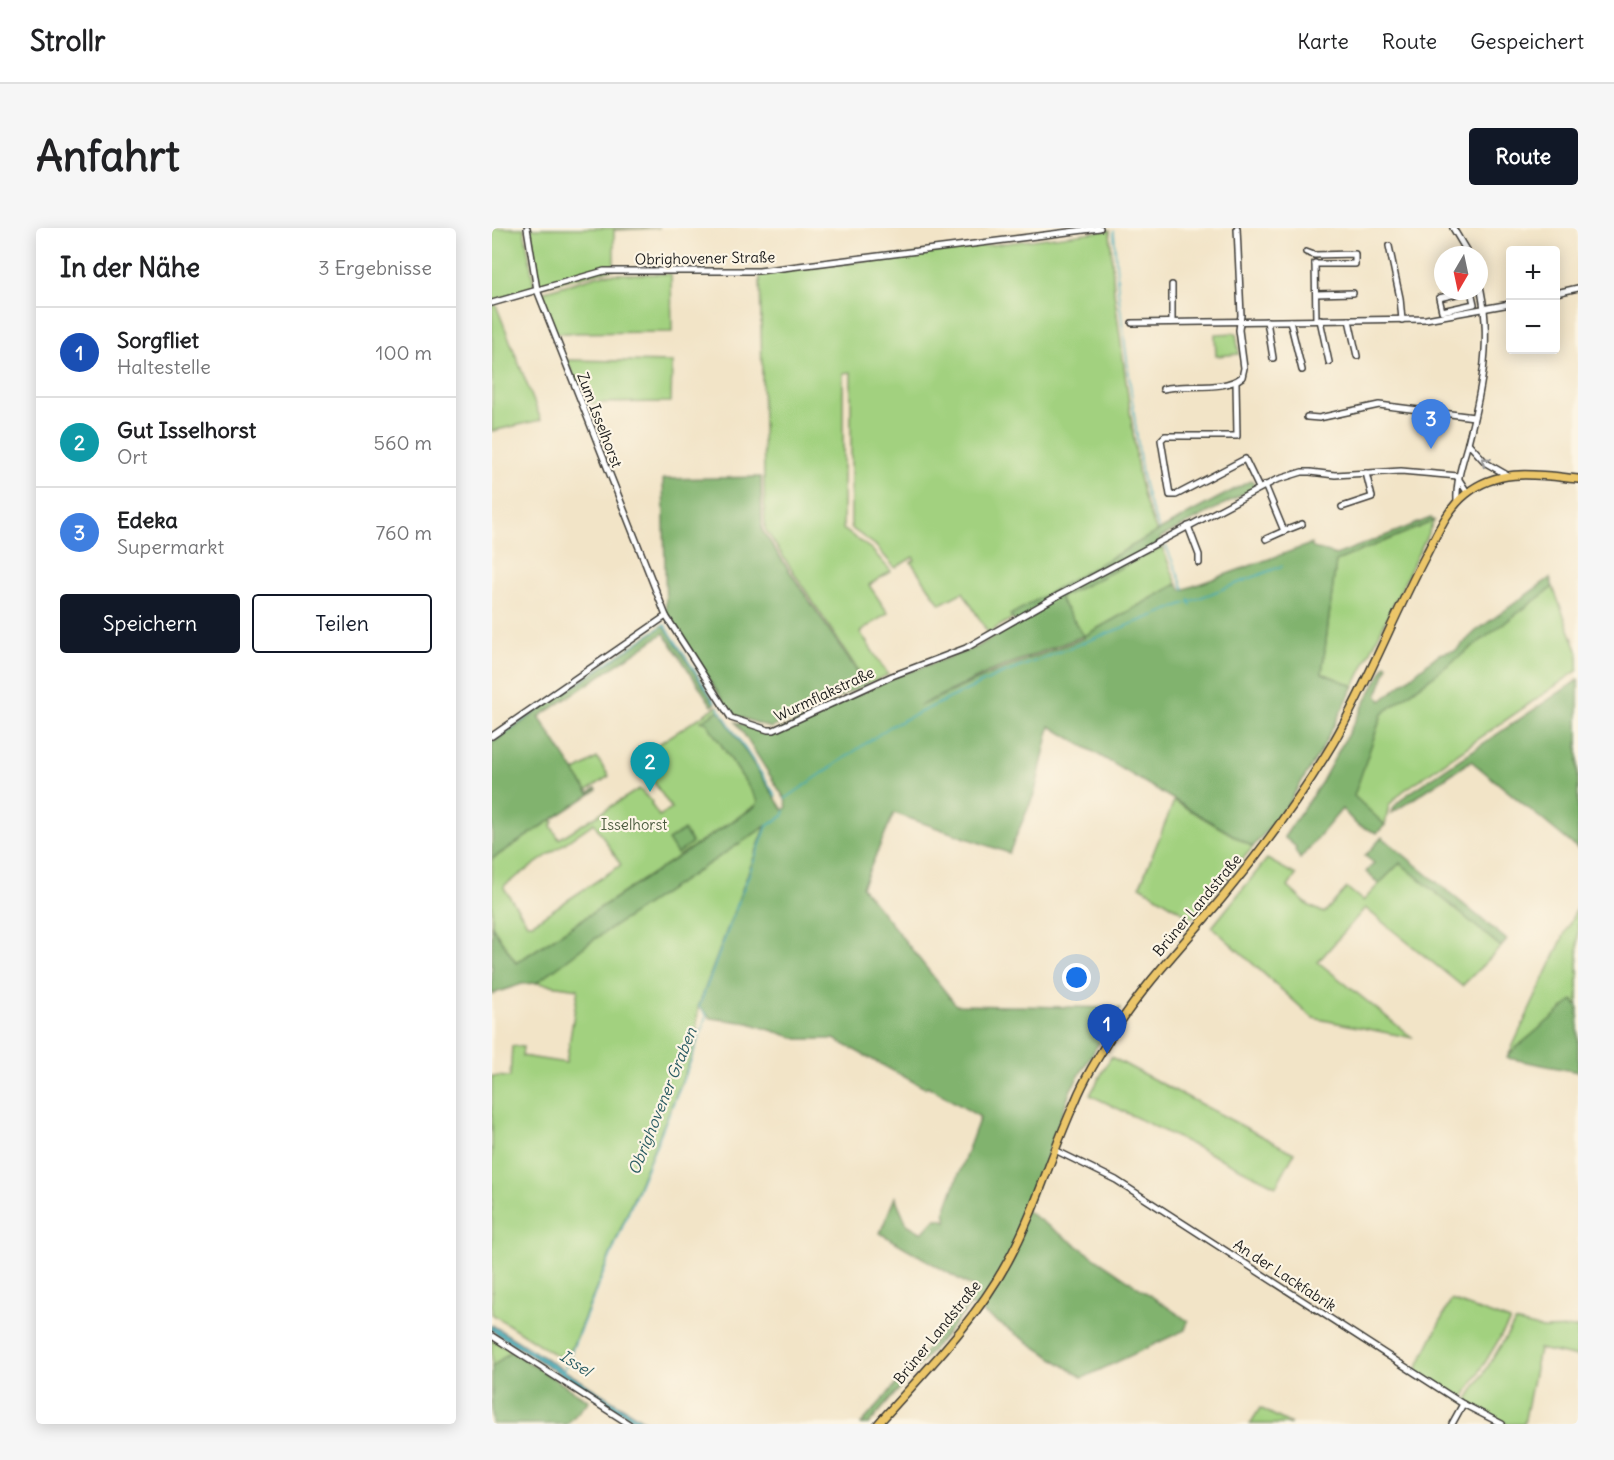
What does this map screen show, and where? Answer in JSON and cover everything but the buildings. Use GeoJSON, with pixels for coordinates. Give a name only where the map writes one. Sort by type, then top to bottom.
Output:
{"type":"FeatureCollection","features":[{"type":"Feature","properties":{"kind":"main road","name":"Brüner Landstraße"},"geometry":{"type":"LineString","coordinates":[[878,1424],[962,1329],[999,1276],[1021,1237],[1085,1081],[1120,1023],[1152,980],[1261,850],[1314,775],[1352,708],[1419,568],[1456,502],[1467,492],[1488,480],[1507,475],[1578,478]]}},
{"type":"Feature","properties":{"kind":"street","name":"Zum Isselhorst"},"geometry":{"type":"LineString","coordinates":[[527,228],[537,290],[666,616]]}},
{"type":"Feature","properties":{"kind":"street","name":"Obrighovener Straße"},"geometry":{"type":"LineString","coordinates":[[492,303],[604,271],[759,271],[1100,228]]}},
{"type":"Feature","properties":{"kind":"street"},"geometry":{"type":"LineString","coordinates":[[1162,389],[1177,385],[1217,385],[1236,382],[1242,377],[1244,368],[1239,330],[1241,321],[1237,228]]}},
{"type":"Feature","properties":{"kind":"street"},"geometry":{"type":"LineString","coordinates":[[1453,228],[1464,246]]}},
{"type":"Feature","properties":{"kind":"street"},"geometry":{"type":"LineString","coordinates":[[1389,246],[1400,298],[1402,320]]}},
{"type":"Feature","properties":{"kind":"street"},"geometry":{"type":"LineString","coordinates":[[1306,252],[1314,255],[1355,254],[1355,264],[1315,264]]}},
{"type":"Feature","properties":{"kind":"street"},"geometry":{"type":"LineString","coordinates":[[1314,255],[1318,320],[1329,362]]}},
{"type":"Feature","properties":{"kind":"street"},"geometry":{"type":"LineString","coordinates":[[1172,285],[1172,322]]}},
{"type":"Feature","properties":{"kind":"street"},"geometry":{"type":"LineString","coordinates":[[1560,292],[1578,288]]}},
{"type":"Feature","properties":{"kind":"street"},"geometry":{"type":"LineString","coordinates":[[1470,291],[1474,304],[1442,311],[1439,298],[1470,291]]}},
{"type":"Feature","properties":{"kind":"street"},"geometry":{"type":"LineString","coordinates":[[1316,294],[1353,293]]}},
{"type":"Feature","properties":{"kind":"street"},"geometry":{"type":"LineString","coordinates":[[1456,502],[1458,476],[1474,417],[1486,349],[1483,300]]}},
{"type":"Feature","properties":{"kind":"street"},"geometry":{"type":"LineString","coordinates":[[1132,323],[1402,320],[1444,317],[1506,304]]}},
{"type":"Feature","properties":{"kind":"street"},"geometry":{"type":"LineString","coordinates":[[1349,320],[1357,356]]}},
{"type":"Feature","properties":{"kind":"street"},"geometry":{"type":"LineString","coordinates":[[1267,321],[1273,358]]}},
{"type":"Feature","properties":{"kind":"street"},"geometry":{"type":"LineString","coordinates":[[1290,321],[1302,370]]}},
{"type":"Feature","properties":{"kind":"street"},"geometry":{"type":"LineString","coordinates":[[1236,382],[1237,436],[1165,436],[1161,440],[1170,495],[1176,495],[1245,459],[1259,488]]}},
{"type":"Feature","properties":{"kind":"street"},"geometry":{"type":"LineString","coordinates":[[1307,417],[1319,418],[1379,405],[1474,417]]}},
{"type":"Feature","properties":{"kind":"street"},"geometry":{"type":"LineString","coordinates":[[1468,443],[1486,463],[1507,475]]}},
{"type":"Feature","properties":{"kind":"street","name":"Wurmflakstraße"},"geometry":{"type":"LineString","coordinates":[[666,616],[731,718],[774,730],[892,676],[966,648],[1059,595],[1265,485],[1302,472],[1335,475],[1401,471],[1458,476]]}},
{"type":"Feature","properties":{"kind":"street"},"geometry":{"type":"LineString","coordinates":[[1342,507],[1372,498],[1366,473]]}},
{"type":"Feature","properties":{"kind":"street"},"geometry":{"type":"LineString","coordinates":[[1458,476],[1467,492]]}},
{"type":"Feature","properties":{"kind":"street"},"geometry":{"type":"LineString","coordinates":[[1265,485],[1284,531]]}},
{"type":"Feature","properties":{"kind":"street"},"geometry":{"type":"LineString","coordinates":[[1266,539],[1302,524]]}},
{"type":"Feature","properties":{"kind":"street"},"geometry":{"type":"LineString","coordinates":[[1188,526],[1199,555],[1199,563]]}},
{"type":"Feature","properties":{"kind":"street"},"geometry":{"type":"LineString","coordinates":[[492,736],[666,616]]}},
{"type":"Feature","properties":{"kind":"street","name":"An der Lackfabrik"},"geometry":{"type":"LineString","coordinates":[[1055,1150],[1116,1180],[1463,1404],[1502,1424]]}},
{"type":"Feature","properties":{"kind":"street"},"geometry":{"type":"LineString","coordinates":[[492,1336],[630,1424]]}},
{"type":"Feature","properties":{"kind":"street"},"geometry":{"type":"LineString","coordinates":[[1452,1424],[1463,1404]]}},
{"type":"Feature","properties":{"kind":"green space"},"geometry":{"type":"Polygon","coordinates":[[[492,228],[524,228],[534,285],[531,289],[492,301],[492,228]]]}},
{"type":"Feature","properties":{"kind":"green space"},"geometry":{"type":"Polygon","coordinates":[[[529,228],[660,228],[614,230],[614,269],[542,286],[538,284],[529,228]]]}},
{"type":"Feature","properties":{"kind":"green space"},"geometry":{"type":"Polygon","coordinates":[[[1110,230],[1114,292],[1139,477],[1157,532],[1011,615],[1013,618],[988,633],[963,592],[940,604],[911,562],[915,560],[913,557],[895,568],[875,545],[851,528],[851,372],[843,373],[843,529],[871,549],[891,571],[869,585],[888,613],[860,632],[888,675],[867,684],[765,529],[760,274],[1110,230]]]}},
{"type":"Feature","properties":{"kind":"green space"},"geometry":{"type":"Polygon","coordinates":[[[604,274],[671,274],[672,332],[555,333],[540,296],[542,292],[604,274]]]}},
{"type":"Feature","properties":{"kind":"green space"},"geometry":{"type":"Polygon","coordinates":[[[496,305],[541,420],[492,431],[492,306],[496,305]]]}},
{"type":"Feature","properties":{"kind":"green space"},"geometry":{"type":"Polygon","coordinates":[[[1236,333],[1239,354],[1216,356],[1215,334],[1236,333]]]}},
{"type":"Feature","properties":{"kind":"green space"},"geometry":{"type":"Polygon","coordinates":[[[567,360],[672,362],[671,402],[584,403],[567,360]]]}},
{"type":"Feature","properties":{"kind":"green space"},"geometry":{"type":"Polygon","coordinates":[[[761,477],[762,530],[866,685],[771,728],[737,716],[729,710],[666,613],[663,479],[761,477]]]}},
{"type":"Feature","properties":{"kind":"green space"},"geometry":{"type":"Polygon","coordinates":[[[1252,480],[1255,485],[1253,489],[1160,538],[1162,547],[1059,598],[1084,636],[1177,584],[1182,590],[1311,544],[1313,548],[1336,555],[1431,518],[1434,521],[1336,561],[1322,673],[1354,686],[1322,749],[1286,807],[1253,847],[1050,726],[1035,792],[1009,853],[894,813],[862,887],[956,1005],[1120,1008],[1071,1089],[1032,1198],[1025,1210],[1188,1321],[1185,1330],[1083,1378],[971,1305],[869,1424],[861,1424],[943,1331],[976,1289],[880,1233],[895,1197],[907,1224],[922,1233],[935,1219],[947,1222],[945,1211],[980,1117],[927,1086],[925,1088],[834,1039],[798,1039],[749,1023],[711,1018],[699,1007],[766,826],[593,940],[536,983],[522,984],[492,994],[492,926],[516,963],[756,806],[758,801],[707,723],[701,721],[719,710],[783,810],[787,807],[785,799],[736,722],[771,734],[898,676],[977,647],[1016,623],[1010,615],[1252,480]],[[1083,636],[989,672],[919,706],[990,674],[1084,638],[1083,636]]]}},
{"type":"Feature","properties":{"kind":"green space"},"geometry":{"type":"Polygon","coordinates":[[[1434,521],[1354,686],[1322,673],[1336,561],[1434,521]]]}},
{"type":"Feature","properties":{"kind":"green space"},"geometry":{"type":"Polygon","coordinates":[[[1162,547],[1177,584],[1084,636],[1059,598],[1162,547]]]}},
{"type":"Feature","properties":{"kind":"green space"},"geometry":{"type":"Polygon","coordinates":[[[1550,578],[1553,587],[1382,714],[1354,796],[1385,825],[1377,833],[1357,825],[1342,809],[1300,859],[1295,850],[1296,847],[1284,837],[1321,783],[1386,664],[1388,666],[1377,695],[1381,701],[1439,654],[1456,650],[1476,631],[1550,578]]]}},
{"type":"Feature","properties":{"kind":"green space"},"geometry":{"type":"Polygon","coordinates":[[[1553,587],[1578,653],[1578,670],[1402,792],[1389,805],[1385,825],[1353,796],[1382,714],[1553,587]]]}},
{"type":"Feature","properties":{"kind":"green space"},"geometry":{"type":"Polygon","coordinates":[[[664,625],[715,704],[712,706],[664,633],[539,717],[587,791],[589,793],[596,788],[597,790],[492,859],[492,743],[664,625]]]}},
{"type":"Feature","properties":{"kind":"green space"},"geometry":{"type":"Polygon","coordinates":[[[1578,680],[1578,849],[1471,761],[1392,813],[1394,807],[1405,796],[1578,680]]]}},
{"type":"Feature","properties":{"kind":"green space","name":"Isselhorst"},"geometry":{"type":"Polygon","coordinates":[[[717,706],[719,710],[702,721],[707,723],[758,804],[516,963],[492,926],[492,859],[551,820],[554,822],[551,826],[559,839],[639,789],[652,802],[659,816],[672,809],[643,766],[639,768],[643,754],[717,706]],[[594,823],[505,885],[504,888],[527,923],[533,923],[621,865],[594,823]]]}},
{"type":"Feature","properties":{"kind":"green space"},"geometry":{"type":"Polygon","coordinates":[[[597,758],[609,776],[587,791],[574,772],[597,758]]]}},
{"type":"Feature","properties":{"kind":"green space"},"geometry":{"type":"Polygon","coordinates":[[[1174,801],[1253,847],[1192,918],[1140,886],[1174,801]]]}},
{"type":"Feature","properties":{"kind":"green space"},"geometry":{"type":"Polygon","coordinates":[[[766,825],[698,1007],[696,1043],[689,1063],[566,1362],[492,1314],[492,1076],[510,1077],[512,1046],[523,1047],[522,1056],[566,1063],[578,989],[536,983],[593,940],[766,825]]]}},
{"type":"Feature","properties":{"kind":"green space"},"geometry":{"type":"Polygon","coordinates":[[[684,830],[692,843],[677,854],[668,840],[684,830]]]}},
{"type":"Feature","properties":{"kind":"green space"},"geometry":{"type":"Polygon","coordinates":[[[1382,837],[1507,940],[1501,947],[1400,863],[1379,884],[1366,872],[1374,863],[1365,856],[1382,837]]]}},
{"type":"Feature","properties":{"kind":"green space"},"geometry":{"type":"Polygon","coordinates":[[[1267,859],[1296,875],[1288,887],[1308,905],[1324,913],[1347,888],[1363,901],[1400,862],[1501,947],[1462,986],[1365,908],[1318,962],[1413,1038],[1313,1018],[1212,927],[1267,859]]]}},
{"type":"Feature","properties":{"kind":"green space"},"geometry":{"type":"Polygon","coordinates":[[[1578,905],[1578,1007],[1573,1001],[1509,1054],[1578,905]]]}},
{"type":"Feature","properties":{"kind":"green space"},"geometry":{"type":"Polygon","coordinates":[[[1573,1000],[1578,1007],[1578,1072],[1507,1058],[1509,1054],[1573,1000]]]}},
{"type":"Feature","properties":{"kind":"green space"},"geometry":{"type":"Polygon","coordinates":[[[1111,1057],[1294,1153],[1276,1186],[1090,1095],[1111,1057]]]}},
{"type":"Feature","properties":{"kind":"green space"},"geometry":{"type":"Polygon","coordinates":[[[1451,1300],[1510,1321],[1462,1401],[1415,1372],[1451,1300]]]}},
{"type":"Feature","properties":{"kind":"green space"},"geometry":{"type":"Polygon","coordinates":[[[1515,1322],[1543,1329],[1578,1328],[1578,1357],[1539,1349],[1524,1424],[1507,1424],[1467,1404],[1515,1322]]]}},
{"type":"Feature","properties":{"kind":"green space"},"geometry":{"type":"Polygon","coordinates":[[[492,1339],[511,1351],[492,1367],[492,1339]]]}},
{"type":"Feature","properties":{"kind":"green space"},"geometry":{"type":"Polygon","coordinates":[[[511,1351],[589,1401],[567,1424],[492,1424],[492,1367],[511,1351]]]}},
{"type":"Feature","properties":{"kind":"green space"},"geometry":{"type":"Polygon","coordinates":[[[1260,1408],[1291,1424],[1250,1424],[1260,1408]]]}},
{"type":"Feature","properties":{"kind":"water"},"geometry":{"type":"Polygon","coordinates":[[[492,1325],[649,1424],[640,1424],[511,1343],[492,1331],[492,1325]]]}},
{"type":"Feature","properties":{"kind":"waterway"},"geometry":{"type":"LineString","coordinates":[[1114,231],[1118,290],[1142,475],[1159,529]]}},
{"type":"Feature","properties":{"kind":"waterway"},"geometry":{"type":"LineString","coordinates":[[1166,546],[1184,589]]}},
{"type":"Feature","properties":{"kind":"waterway"},"geometry":{"type":"LineString","coordinates":[[1189,602],[1282,566]]}},
{"type":"Feature","properties":{"kind":"waterway"},"geometry":{"type":"LineString","coordinates":[[1189,600],[1191,605]]}},
{"type":"Feature","properties":{"kind":"waterway"},"geometry":{"type":"LineString","coordinates":[[785,799],[891,726],[997,676],[1186,603]]}},
{"type":"Feature","properties":{"kind":"waterway","name":"Obrighovener Graben"},"geometry":{"type":"LineString","coordinates":[[492,741],[663,625],[715,702]]}},
{"type":"Feature","properties":{"kind":"waterway","name":"Obrighovener Graben"},"geometry":{"type":"LineString","coordinates":[[718,707],[776,796]]}},
{"type":"Feature","properties":{"kind":"waterway","name":"Obrighovener Graben"},"geometry":{"type":"LineString","coordinates":[[563,1372],[690,1063],[707,1015],[699,1007],[767,826],[783,816],[785,811]]}},
{"type":"Feature","properties":{"kind":"place","name":"Edeka"},"geometry":{"type":"Point","coordinates":[1431,449]}},
{"type":"Feature","properties":{"kind":"place","name":"Gut Isselhorst"},"geometry":{"type":"Point","coordinates":[650,792]}},
{"type":"Feature","properties":{"kind":"place","name":"Sorgfliet"},"geometry":{"type":"Point","coordinates":[1107,1054]}},
{"type":"Feature","properties":{"kind":"water label","name":"Issel"},"geometry":{"type":"Point","coordinates":[576,1363]}}]}
